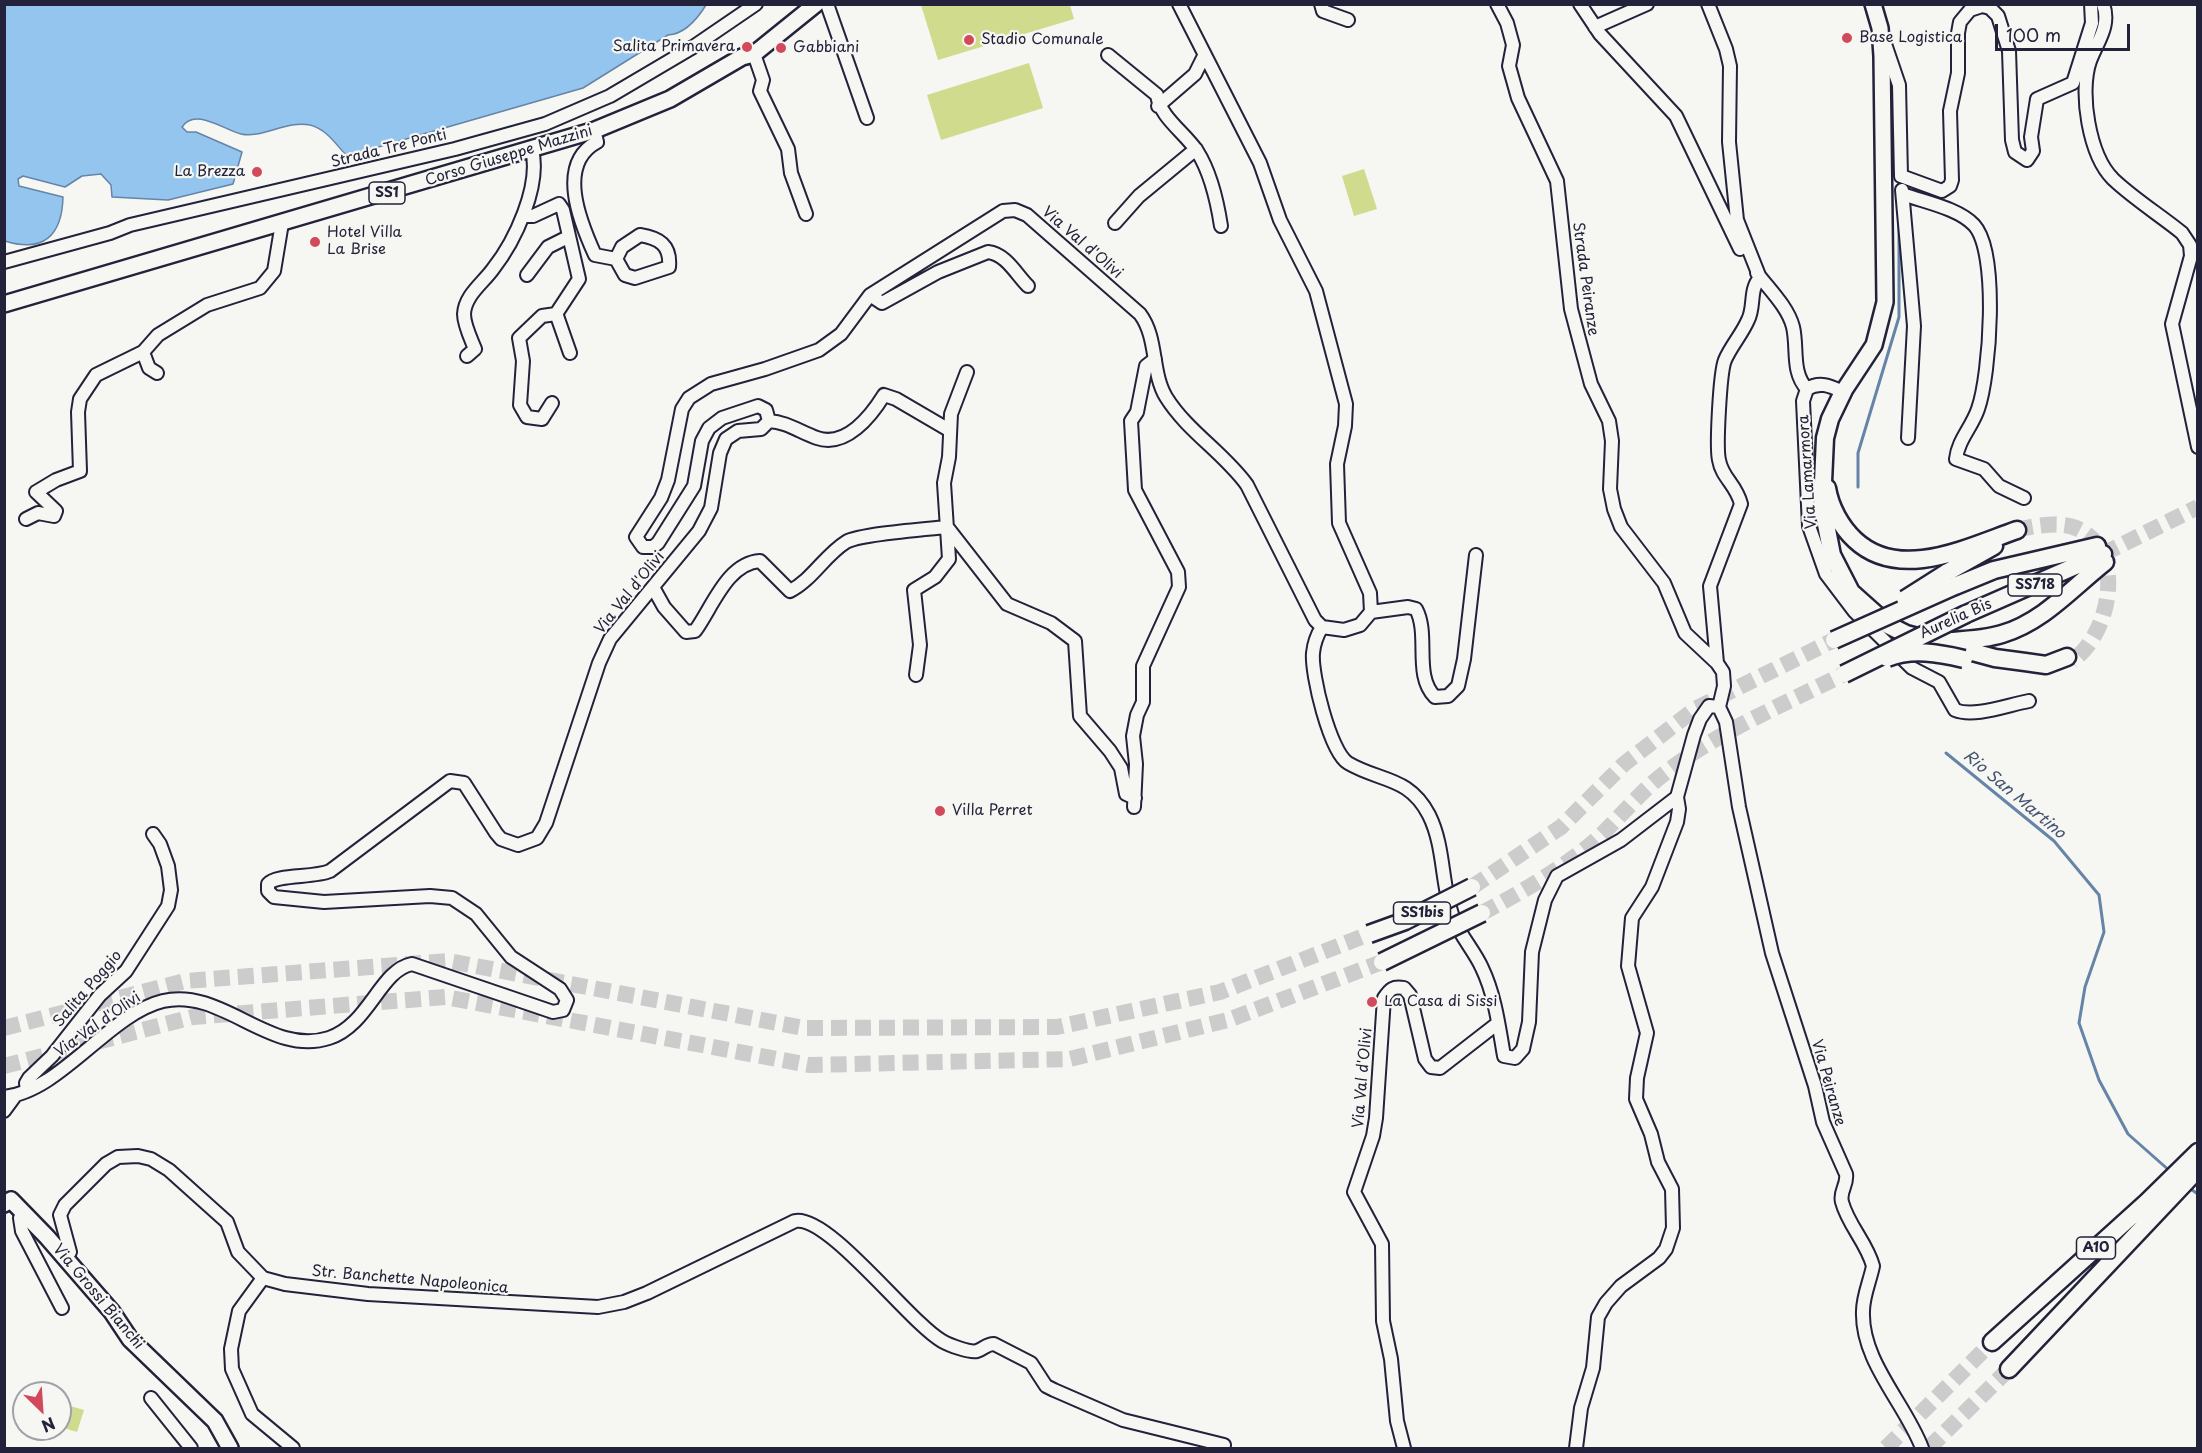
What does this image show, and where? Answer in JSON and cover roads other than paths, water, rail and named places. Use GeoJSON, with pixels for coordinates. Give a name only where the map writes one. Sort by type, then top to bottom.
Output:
{"type":"FeatureCollection","features":[{"type":"Feature","properties":{"kind":"highway"},"geometry":{"type":"LineString","coordinates":[[1843,392],[1830,419],[1825,438],[1822,504],[1827,539],[1837,568],[1851,591],[1888,625],[1906,634],[1938,643],[2002,634],[2030,622],[2054,607],[2102,554]]}},
{"type":"Feature","properties":{"kind":"highway"},"geometry":{"type":"LineString","coordinates":[[1824,476],[1833,506],[1849,534],[1873,553],[1895,560],[1924,559],[2017,533],[1951,579]]}},
{"type":"Feature","properties":{"kind":"highway","name":"Aurelia Bis"},"geometry":{"type":"LineString","coordinates":[[1938,643],[1995,658],[2046,665],[2070,659],[2050,670],[2021,672],[2001,670],[1938,653],[1904,653],[1845,676],[1966,614],[2102,554]]}},
{"type":"Feature","properties":{"kind":"highway","name":"Aurelia Bis"},"geometry":{"type":"LineString","coordinates":[[1834,640],[1951,579],[2016,564],[2102,554]]}},
{"type":"Feature","properties":{"kind":"highway","name":"SS1bis"},"geometry":{"type":"LineString","coordinates":[[1369,934],[1405,921],[1472,887]]}},
{"type":"Feature","properties":{"kind":"highway","name":"SS1bis"},"geometry":{"type":"LineString","coordinates":[[1382,962],[1482,914]]}},
{"type":"Feature","properties":{"kind":"highway","name":"A10"},"geometry":{"type":"LineString","coordinates":[[1992,1342],[2147,1202],[2198,1152]]}},
{"type":"Feature","properties":{"kind":"highway","name":"A10"},"geometry":{"type":"LineString","coordinates":[[2009,1369],[2198,1169]]}},
{"type":"Feature","properties":{"kind":"main road","name":"Corso Giuseppe Mazzini"},"geometry":{"type":"LineString","coordinates":[[4,304],[594,130],[670,99],[742,57],[754,54],[816,4]]}},
{"type":"Feature","properties":{"kind":"main road"},"geometry":{"type":"LineString","coordinates":[[1843,392],[1874,345],[1884,302],[1882,79],[1880,28],[1873,4]]}},
{"type":"Feature","properties":{"kind":"main road","name":"Via Grossi Bianchi"},"geometry":{"type":"LineString","coordinates":[[7,1198],[65,1259],[111,1312],[136,1346],[215,1421],[230,1449]]}},
{"type":"Feature","properties":{"kind":"street","name":"Strada Tre Ponti"},"geometry":{"type":"LineString","coordinates":[[4,262],[110,233],[130,225],[455,148],[545,124],[610,96],[693,46],[756,4]]}},
{"type":"Feature","properties":{"kind":"street"},"geometry":{"type":"LineString","coordinates":[[826,4],[867,118]]}},
{"type":"Feature","properties":{"kind":"street"},"geometry":{"type":"LineString","coordinates":[[1179,4],[1260,163],[1280,220],[1316,291],[1346,404],[1345,426],[1337,464],[1339,523],[1370,593],[1371,612],[1365,621],[1352,628],[1337,631],[1322,627],[1314,645],[1313,669],[1337,750],[1348,763],[1400,782],[1416,796],[1430,816],[1442,856],[1453,916],[1483,969],[1498,1023],[1504,1056],[1515,1058],[1523,1049],[1529,1022],[1532,952],[1545,900],[1557,876],[1621,840],[1677,797]]}},
{"type":"Feature","properties":{"kind":"street"},"geometry":{"type":"LineString","coordinates":[[1320,4],[1323,11],[1348,20]]}},
{"type":"Feature","properties":{"kind":"street","name":"Strada Peiranze"},"geometry":{"type":"LineString","coordinates":[[1497,4],[1507,23],[1513,45],[1509,66],[1518,99],[1557,181],[1573,318],[1591,384],[1609,421],[1612,441],[1610,489],[1614,509],[1621,527],[1664,583],[1672,609],[1685,633],[1717,663]]}},
{"type":"Feature","properties":{"kind":"street","name":"Via Lamarmora"},"geometry":{"type":"LineString","coordinates":[[1580,4],[1595,27],[1676,116],[1739,248],[1793,327],[1799,379],[1807,389],[1803,401],[1809,526],[1826,574],[1839,592],[1912,668],[1939,682],[1955,710],[1977,714],[1997,706],[2029,701]]}},
{"type":"Feature","properties":{"kind":"street"},"geometry":{"type":"LineString","coordinates":[[1595,27],[1647,4]]}},
{"type":"Feature","properties":{"kind":"street","name":"Via Lamarmora"},"geometry":{"type":"LineString","coordinates":[[1708,4],[1726,49],[1730,66],[1729,142],[1737,220],[1760,278]]}},
{"type":"Feature","properties":{"kind":"street"},"geometry":{"type":"LineString","coordinates":[[1901,176],[1937,191],[1950,186],[1950,111],[1953,87],[1958,72],[1958,33],[1960,22],[1970,10],[1982,6],[1990,8],[1998,16],[2009,51],[2012,140],[2015,152],[2027,160],[2033,151],[2031,137],[2036,102],[2042,95],[2073,83],[2092,23],[2091,4]]}},
{"type":"Feature","properties":{"kind":"street"},"geometry":{"type":"LineString","coordinates":[[2103,4],[2105,25],[2085,76],[2084,99],[2091,132],[2102,163],[2112,178],[2182,233],[2190,245],[2191,256],[2172,324],[2198,447]]}},
{"type":"Feature","properties":{"kind":"street"},"geometry":{"type":"LineString","coordinates":[[1880,28],[1898,88],[1901,176],[1914,326],[1908,438]]}},
{"type":"Feature","properties":{"kind":"street"},"geometry":{"type":"LineString","coordinates":[[754,54],[763,80],[760,91],[788,149],[791,173],[806,214]]}},
{"type":"Feature","properties":{"kind":"street"},"geometry":{"type":"LineString","coordinates":[[1108,55],[1157,94],[1158,106],[1196,149],[1204,162],[1217,199],[1221,226]]}},
{"type":"Feature","properties":{"kind":"street"},"geometry":{"type":"LineString","coordinates":[[1158,106],[1196,74],[1203,58],[1206,57]]}},
{"type":"Feature","properties":{"kind":"street"},"geometry":{"type":"LineString","coordinates":[[1882,79],[1898,88]]}},
{"type":"Feature","properties":{"kind":"street"},"geometry":{"type":"LineString","coordinates":[[1882,98],[1889,90],[1898,88]]}},
{"type":"Feature","properties":{"kind":"street"},"geometry":{"type":"LineString","coordinates":[[594,130],[597,142],[586,148],[578,159],[574,171],[581,227],[595,255],[616,259],[625,275],[635,278],[669,267],[664,244],[658,238],[640,235],[622,247],[616,259]]}},
{"type":"Feature","properties":{"kind":"street"},"geometry":{"type":"LineString","coordinates":[[1115,223],[1139,196],[1196,149]]}},
{"type":"Feature","properties":{"kind":"street"},"geometry":{"type":"LineString","coordinates":[[467,356],[475,349],[464,315],[471,295],[510,248],[524,216],[535,161],[532,150]]}},
{"type":"Feature","properties":{"kind":"street"},"geometry":{"type":"LineString","coordinates":[[1903,194],[1964,217],[1977,227],[1983,243],[1990,306],[1983,385],[1979,408],[1958,449],[1956,459],[1984,470],[1999,486],[2024,498]]}},
{"type":"Feature","properties":{"kind":"street"},"geometry":{"type":"LineString","coordinates":[[524,216],[533,216],[559,204],[563,210],[579,279],[556,313],[542,316],[519,338],[523,361],[520,405],[527,417],[542,419],[552,403]]}},
{"type":"Feature","properties":{"kind":"street","name":"Via Val d'Olivi"},"geometry":{"type":"LineString","coordinates":[[15,1095],[132,1016],[163,1001],[175,999],[200,1002],[290,1039],[321,1040],[352,1025],[369,1008],[394,973],[412,964],[553,1012],[562,1010],[567,1000],[560,989],[511,957],[476,914],[452,898],[430,896],[306,902],[274,897],[267,887],[274,878],[313,877],[330,871],[450,781],[464,783],[501,838],[518,845],[537,838],[546,823],[604,650],[619,628],[654,589],[699,531],[707,516],[720,453],[726,439],[738,430],[761,429],[769,421],[766,410],[758,406],[714,423],[702,441],[694,486],[676,517],[652,547],[643,547],[638,543],[638,533],[661,498],[668,480],[678,424],[689,398],[711,384],[765,369],[819,350],[841,334],[870,295],[997,215],[1015,210],[1027,215],[1140,314],[1148,327],[1161,384],[1168,401],[1236,470],[1247,485],[1311,613],[1322,627]]}},
{"type":"Feature","properties":{"kind":"street"},"geometry":{"type":"LineString","coordinates":[[26,519],[32,513],[52,517],[56,514],[53,506],[39,497],[36,492],[56,480],[76,474],[81,470],[78,411],[80,399],[96,375],[143,352],[158,335],[207,304],[260,288],[274,271],[282,223]]}},
{"type":"Feature","properties":{"kind":"street"},"geometry":{"type":"LineString","coordinates":[[527,275],[548,247],[568,237]]}},
{"type":"Feature","properties":{"kind":"street"},"geometry":{"type":"LineString","coordinates":[[870,295],[882,303],[938,272],[988,252],[995,253],[1006,261],[1028,286]]}},
{"type":"Feature","properties":{"kind":"street"},"geometry":{"type":"LineString","coordinates":[[1576,1449],[1581,1408],[1593,1368],[1598,1317],[1606,1303],[1621,1286],[1659,1258],[1666,1249],[1673,1228],[1672,1189],[1658,1162],[1651,1134],[1636,1099],[1637,1078],[1647,1033],[1628,966],[1632,918],[1652,887],[1677,822],[1679,809],[1677,797],[1700,718],[1709,706],[1719,707],[1724,678],[1717,663],[1710,586],[1741,504],[1738,490],[1722,472],[1718,458],[1721,376],[1725,360],[1749,320],[1755,283],[1760,278]]}},
{"type":"Feature","properties":{"kind":"street"},"geometry":{"type":"LineString","coordinates":[[556,313],[570,353]]}},
{"type":"Feature","properties":{"kind":"street"},"geometry":{"type":"LineString","coordinates":[[143,352],[149,368],[157,373]]}},
{"type":"Feature","properties":{"kind":"street"},"geometry":{"type":"LineString","coordinates":[[947,527],[1007,603],[1051,623],[1075,641],[1080,716],[1110,751],[1120,768],[1126,794],[1135,803],[1133,736],[1137,715],[1143,702],[1143,666],[1179,587],[1178,572],[1135,490],[1132,477],[1131,421],[1137,412],[1146,366],[1155,359]]}},
{"type":"Feature","properties":{"kind":"street"},"geometry":{"type":"LineString","coordinates":[[916,675],[920,645],[914,590],[935,577],[949,559],[944,483],[949,457],[949,430],[957,394],[967,372]]}},
{"type":"Feature","properties":{"kind":"street"},"geometry":{"type":"LineString","coordinates":[[1807,389],[1822,384],[1843,392]]}},
{"type":"Feature","properties":{"kind":"street"},"geometry":{"type":"LineString","coordinates":[[769,421],[781,421],[819,438],[842,436],[864,423],[884,395],[896,399],[949,430]]}},
{"type":"Feature","properties":{"kind":"street"},"geometry":{"type":"LineString","coordinates":[[41,479],[56,480]]}},
{"type":"Feature","properties":{"kind":"street"},"geometry":{"type":"LineString","coordinates":[[654,589],[664,607],[686,632],[695,632],[724,585],[741,567],[750,562],[760,561],[790,591],[799,587],[818,565],[847,541],[947,527]]}},
{"type":"Feature","properties":{"kind":"street"},"geometry":{"type":"LineString","coordinates":[[1371,612],[1408,607],[1416,609],[1422,622],[1427,686],[1435,697],[1448,696],[1458,686],[1464,659],[1476,555]]}},
{"type":"Feature","properties":{"kind":"street","name":"Via Peiranze"},"geometry":{"type":"LineString","coordinates":[[1719,707],[1726,722],[1739,807],[1772,953],[1815,1086],[1823,1122],[1846,1174],[1847,1179],[1840,1195],[1845,1214],[1873,1266],[1862,1313],[1868,1348],[1891,1393],[1904,1409],[1922,1449]]}},
{"type":"Feature","properties":{"kind":"street","name":"Salita Poggio"},"geometry":{"type":"LineString","coordinates":[[15,1095],[28,1078],[52,1056],[100,995],[126,971],[168,906],[171,890],[168,866],[165,853],[153,834]]}},
{"type":"Feature","properties":{"kind":"street","name":"Via Val d'Olivi"},"geometry":{"type":"LineString","coordinates":[[1404,1449],[1397,1421],[1391,1359],[1383,1321],[1382,1244],[1354,1192],[1373,1137],[1376,1118],[1384,998],[1389,989],[1397,986],[1404,988],[1410,996],[1425,1059],[1431,1067],[1440,1068],[1445,1065],[1498,1023]]}},
{"type":"Feature","properties":{"kind":"street"},"geometry":{"type":"LineString","coordinates":[[4,1111],[15,1095]]}},
{"type":"Feature","properties":{"kind":"street"},"geometry":{"type":"LineString","coordinates":[[65,1259],[70,1252],[60,1215],[65,1205],[106,1164],[118,1157],[138,1156],[151,1159],[169,1170],[227,1222],[238,1252],[263,1278],[238,1311],[231,1349],[232,1369],[252,1414],[292,1449]]}},
{"type":"Feature","properties":{"kind":"street"},"geometry":{"type":"LineString","coordinates":[[23,1213],[20,1218],[22,1232],[62,1308]]}},
{"type":"Feature","properties":{"kind":"street","name":"Str. Banchette Napoleonica"},"geometry":{"type":"LineString","coordinates":[[263,1278],[285,1284],[368,1294],[598,1307],[624,1302],[646,1293],[795,1221],[813,1223],[830,1235],[922,1325],[943,1342],[974,1351],[989,1344],[1001,1347],[1031,1363],[1046,1386],[1054,1390],[1123,1420],[1224,1445]]}},
{"type":"Feature","properties":{"kind":"street"},"geometry":{"type":"LineString","coordinates":[[151,1398],[191,1449]]}},
{"type":"Feature","properties":{"kind":"water"},"geometry":{"type":"Polygon","coordinates":[[[5,4],[706,5],[695,20],[680,32],[668,35],[583,88],[361,152],[345,154],[325,133],[310,125],[292,125],[249,135],[234,132],[210,121],[194,119],[182,127],[187,132],[196,132],[242,152],[233,184],[168,200],[112,197],[111,185],[101,174],[82,176],[65,187],[23,176],[18,179],[19,186],[63,197],[62,211],[54,231],[40,243],[30,245],[5,241],[5,4]]]}},
{"type":"Feature","properties":{"kind":"waterway","name":"Rio San Martino"},"geometry":{"type":"LineString","coordinates":[[1858,487],[1858,453],[1899,317],[1899,225]]}},
{"type":"Feature","properties":{"kind":"waterway","name":"Rio San Martino"},"geometry":{"type":"LineString","coordinates":[[1946,753],[2054,841],[2099,895],[2104,932],[2085,987],[2079,1023],[2099,1080],[2128,1134],[2171,1172]]}},
{"type":"Feature","properties":{"kind":"waterway","name":"Rio San Martino"},"geometry":{"type":"LineString","coordinates":[[2189,1188],[2198,1194]]}},
{"type":"Feature","properties":{"kind":"tunnel"},"geometry":{"type":"LineString","coordinates":[[2103,554],[2198,507]]}},
{"type":"Feature","properties":{"kind":"tunnel"},"geometry":{"type":"LineString","coordinates":[[2017,530],[2047,525],[2069,526],[2092,539],[2103,554],[2108,573],[2108,593],[2104,613],[2085,649],[2072,661]]}},
{"type":"Feature","properties":{"kind":"tunnel"},"geometry":{"type":"LineString","coordinates":[[1472,887],[1561,827],[1624,764],[1695,709],[1834,640]]}},
{"type":"Feature","properties":{"kind":"tunnel"},"geometry":{"type":"LineString","coordinates":[[1482,913],[1537,882],[1577,855],[1600,836],[1655,781],[1707,744],[1844,674]]}},
{"type":"Feature","properties":{"kind":"tunnel"},"geometry":{"type":"LineString","coordinates":[[4,1028],[185,981],[449,961],[804,1028],[1057,1027],[1220,992],[1369,934]]}},
{"type":"Feature","properties":{"kind":"tunnel"},"geometry":{"type":"LineString","coordinates":[[4,1066],[193,1017],[445,997],[809,1065],[1070,1059],[1228,1020],[1382,962]]}},
{"type":"Feature","properties":{"kind":"tunnel"},"geometry":{"type":"LineString","coordinates":[[1886,1448],[1992,1342]]}},
{"type":"Feature","properties":{"kind":"tunnel"},"geometry":{"type":"LineString","coordinates":[[1929,1448],[2009,1369]]}},
{"type":"Feature","properties":{"kind":"place","name":"Base Logistica"},"geometry":{"type":"Point","coordinates":[1847,38]}},
{"type":"Feature","properties":{"kind":"place","name":"Stadio Comunale"},"geometry":{"type":"Point","coordinates":[969,40]}},
{"type":"Feature","properties":{"kind":"place","name":"Salita Primavera"},"geometry":{"type":"Point","coordinates":[747,47]}},
{"type":"Feature","properties":{"kind":"place","name":"Gabbiani"},"geometry":{"type":"Point","coordinates":[781,48]}},
{"type":"Feature","properties":{"kind":"place","name":"La Brezza"},"geometry":{"type":"Point","coordinates":[257,172]}},
{"type":"Feature","properties":{"kind":"place","name":"Hotel Villa La Brise"},"geometry":{"type":"Point","coordinates":[315,242]}},
{"type":"Feature","properties":{"kind":"place","name":"Villa Perret"},"geometry":{"type":"Point","coordinates":[940,811]}},
{"type":"Feature","properties":{"kind":"place","name":"La Casa di Sissi"},"geometry":{"type":"Point","coordinates":[1372,1002]}}]}
